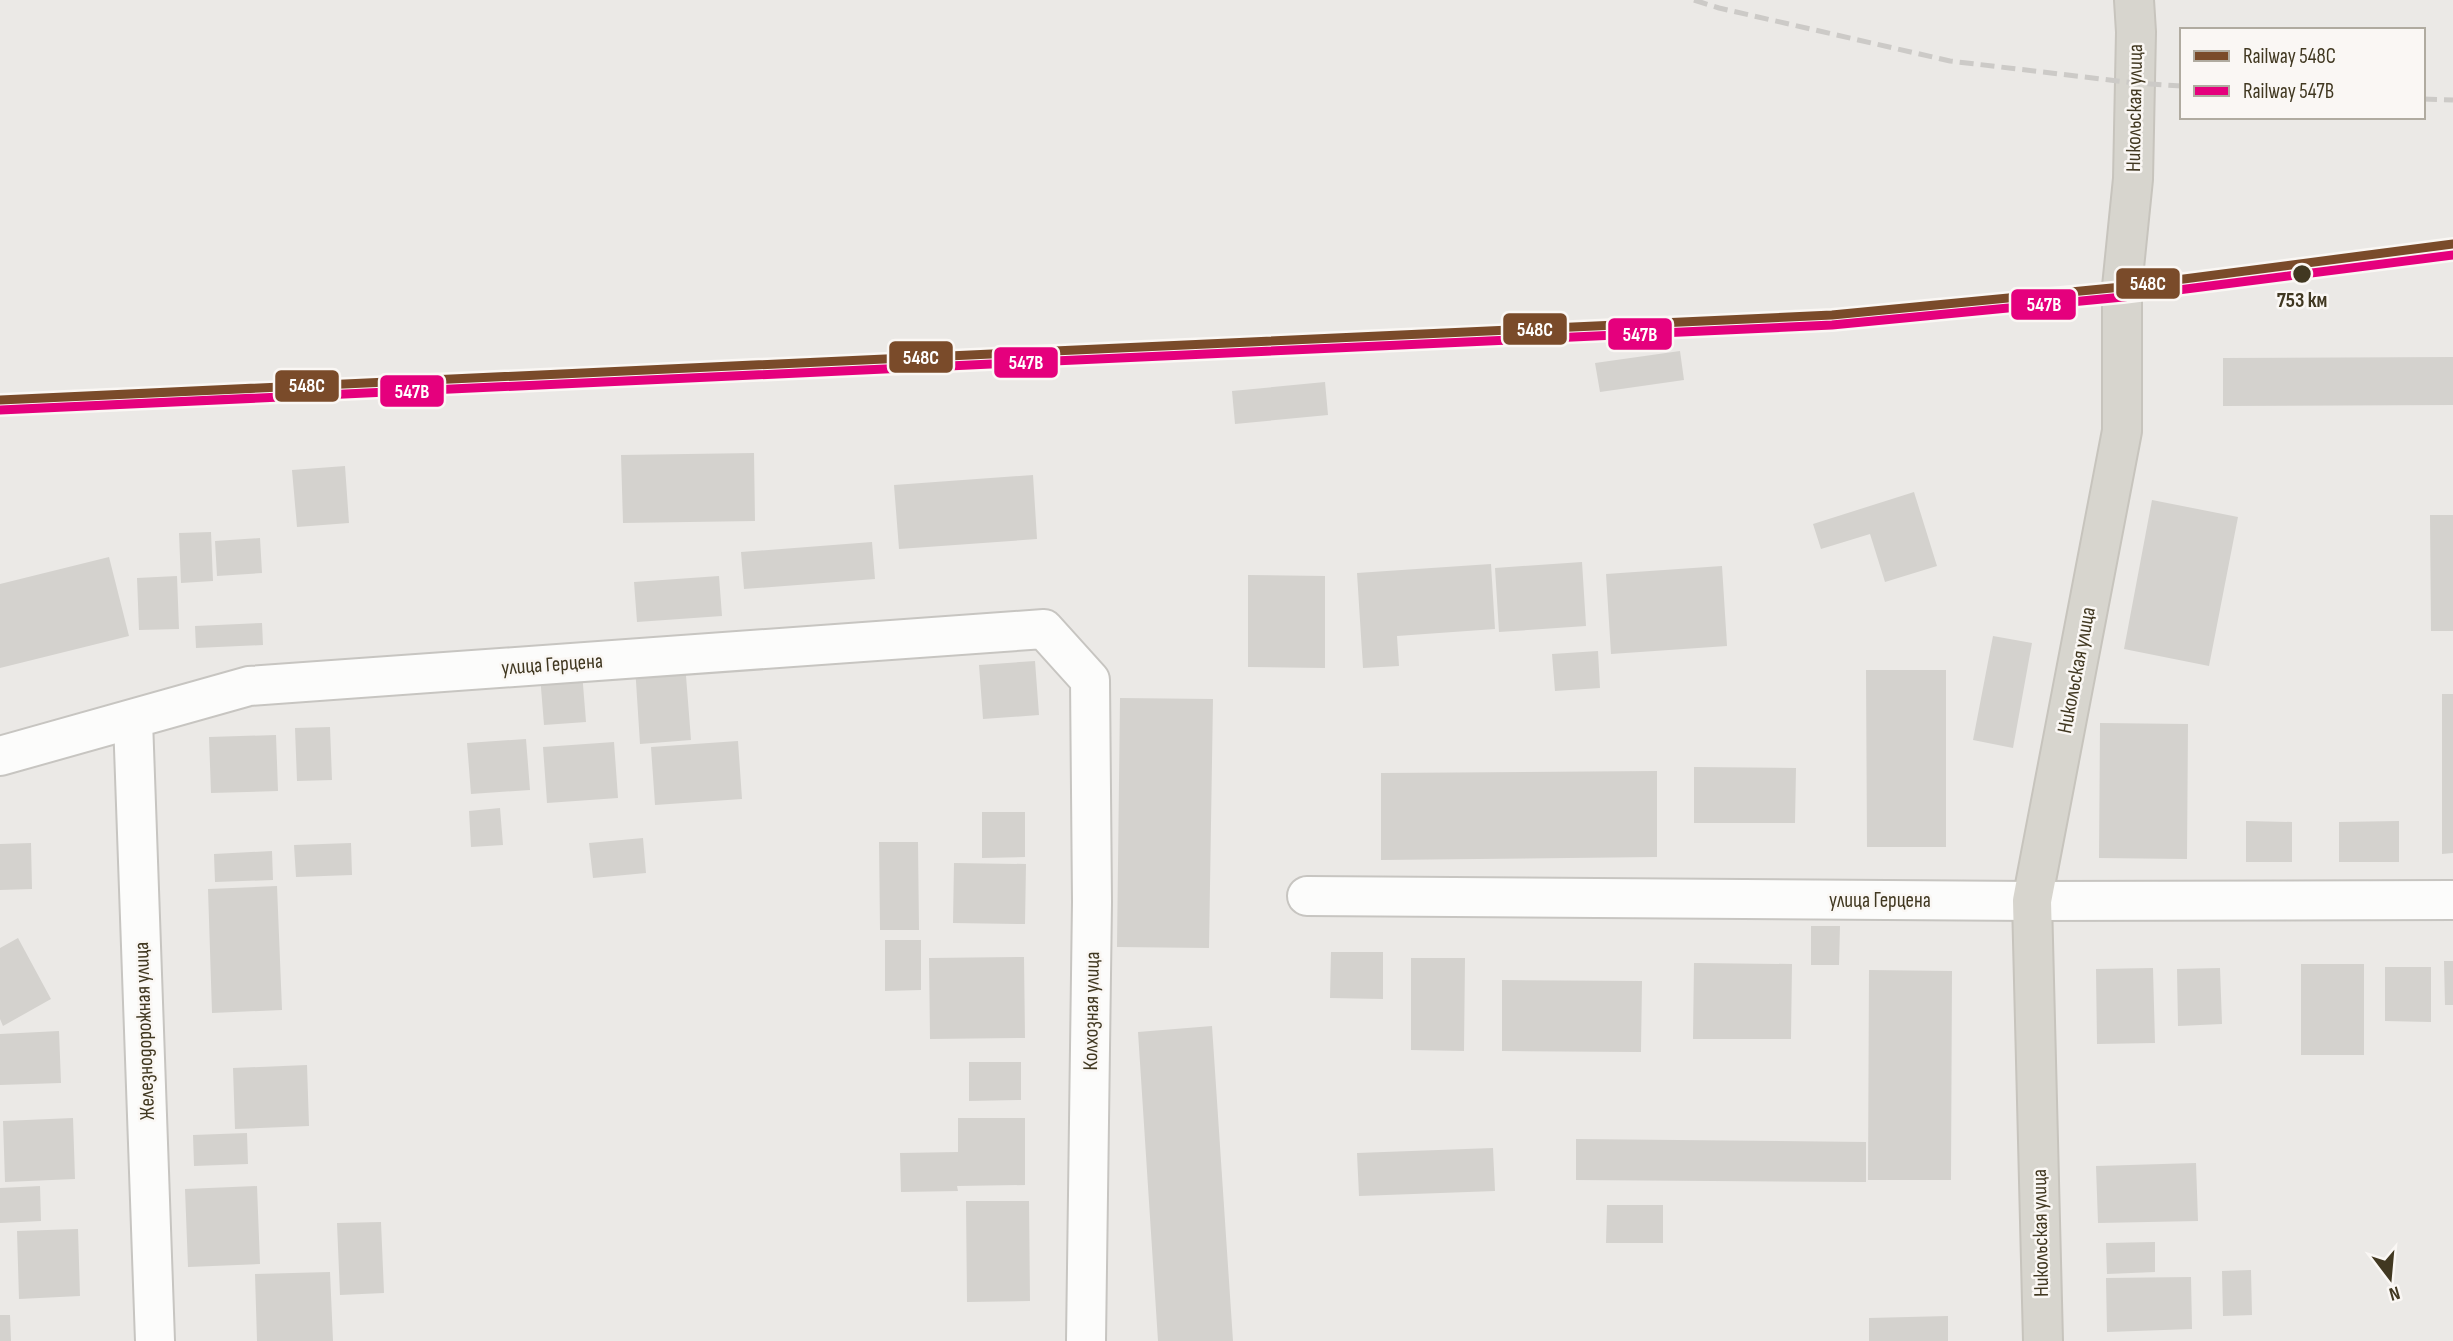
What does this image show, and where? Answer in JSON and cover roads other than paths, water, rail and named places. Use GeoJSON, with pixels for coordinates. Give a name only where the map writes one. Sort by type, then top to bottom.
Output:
{"type":"FeatureCollection","features":[{"type":"Feature","properties":{"kind":"main road","name":"Никольская улица"},"geometry":{"type":"LineString","coordinates":[[2043,1341],[2032,901],[2122,431],[2122,287],[2133,180],[2136,32],[2134,0]]}},
{"type":"Feature","properties":{"kind":"street","name":"улица Герцена"},"geometry":{"type":"LineString","coordinates":[[0,756],[249,686],[1044,629],[1090,680]]}},
{"type":"Feature","properties":{"kind":"street","name":"Колхозная улица"},"geometry":{"type":"LineString","coordinates":[[1086,1341],[1092,902],[1090,680]]}},
{"type":"Feature","properties":{"kind":"street","name":"Железнодорожная улица"},"geometry":{"type":"LineString","coordinates":[[133,720],[155,1341]]}},
{"type":"Feature","properties":{"kind":"street","name":"улица Герцена"},"geometry":{"type":"LineString","coordinates":[[1307,896],[2032,901],[2453,900]]}},
{"type":"Feature","properties":{"kind":"railway"},"geometry":{"type":"LineString","coordinates":[[1694,0],[1950,61],[2180,86]]}},
{"type":"Feature","properties":{"kind":"railway"},"geometry":{"type":"LineString","coordinates":[[2425,99],[2453,100]]}},
{"type":"Feature","properties":{"kind":"rail line","name":"548С"},"geometry":{"type":"LineString","coordinates":[[0,400],[1832,315],[2122,287],[2453,244]]}},
{"type":"Feature","properties":{"kind":"rail line","name":"547В"},"geometry":{"type":"LineString","coordinates":[[0,410],[1832,325],[2123,297],[2453,255]]}},
{"type":"Feature","properties":{"kind":"place","name":"753 км"},"geometry":{"type":"Point","coordinates":[2302,274]}}]}
